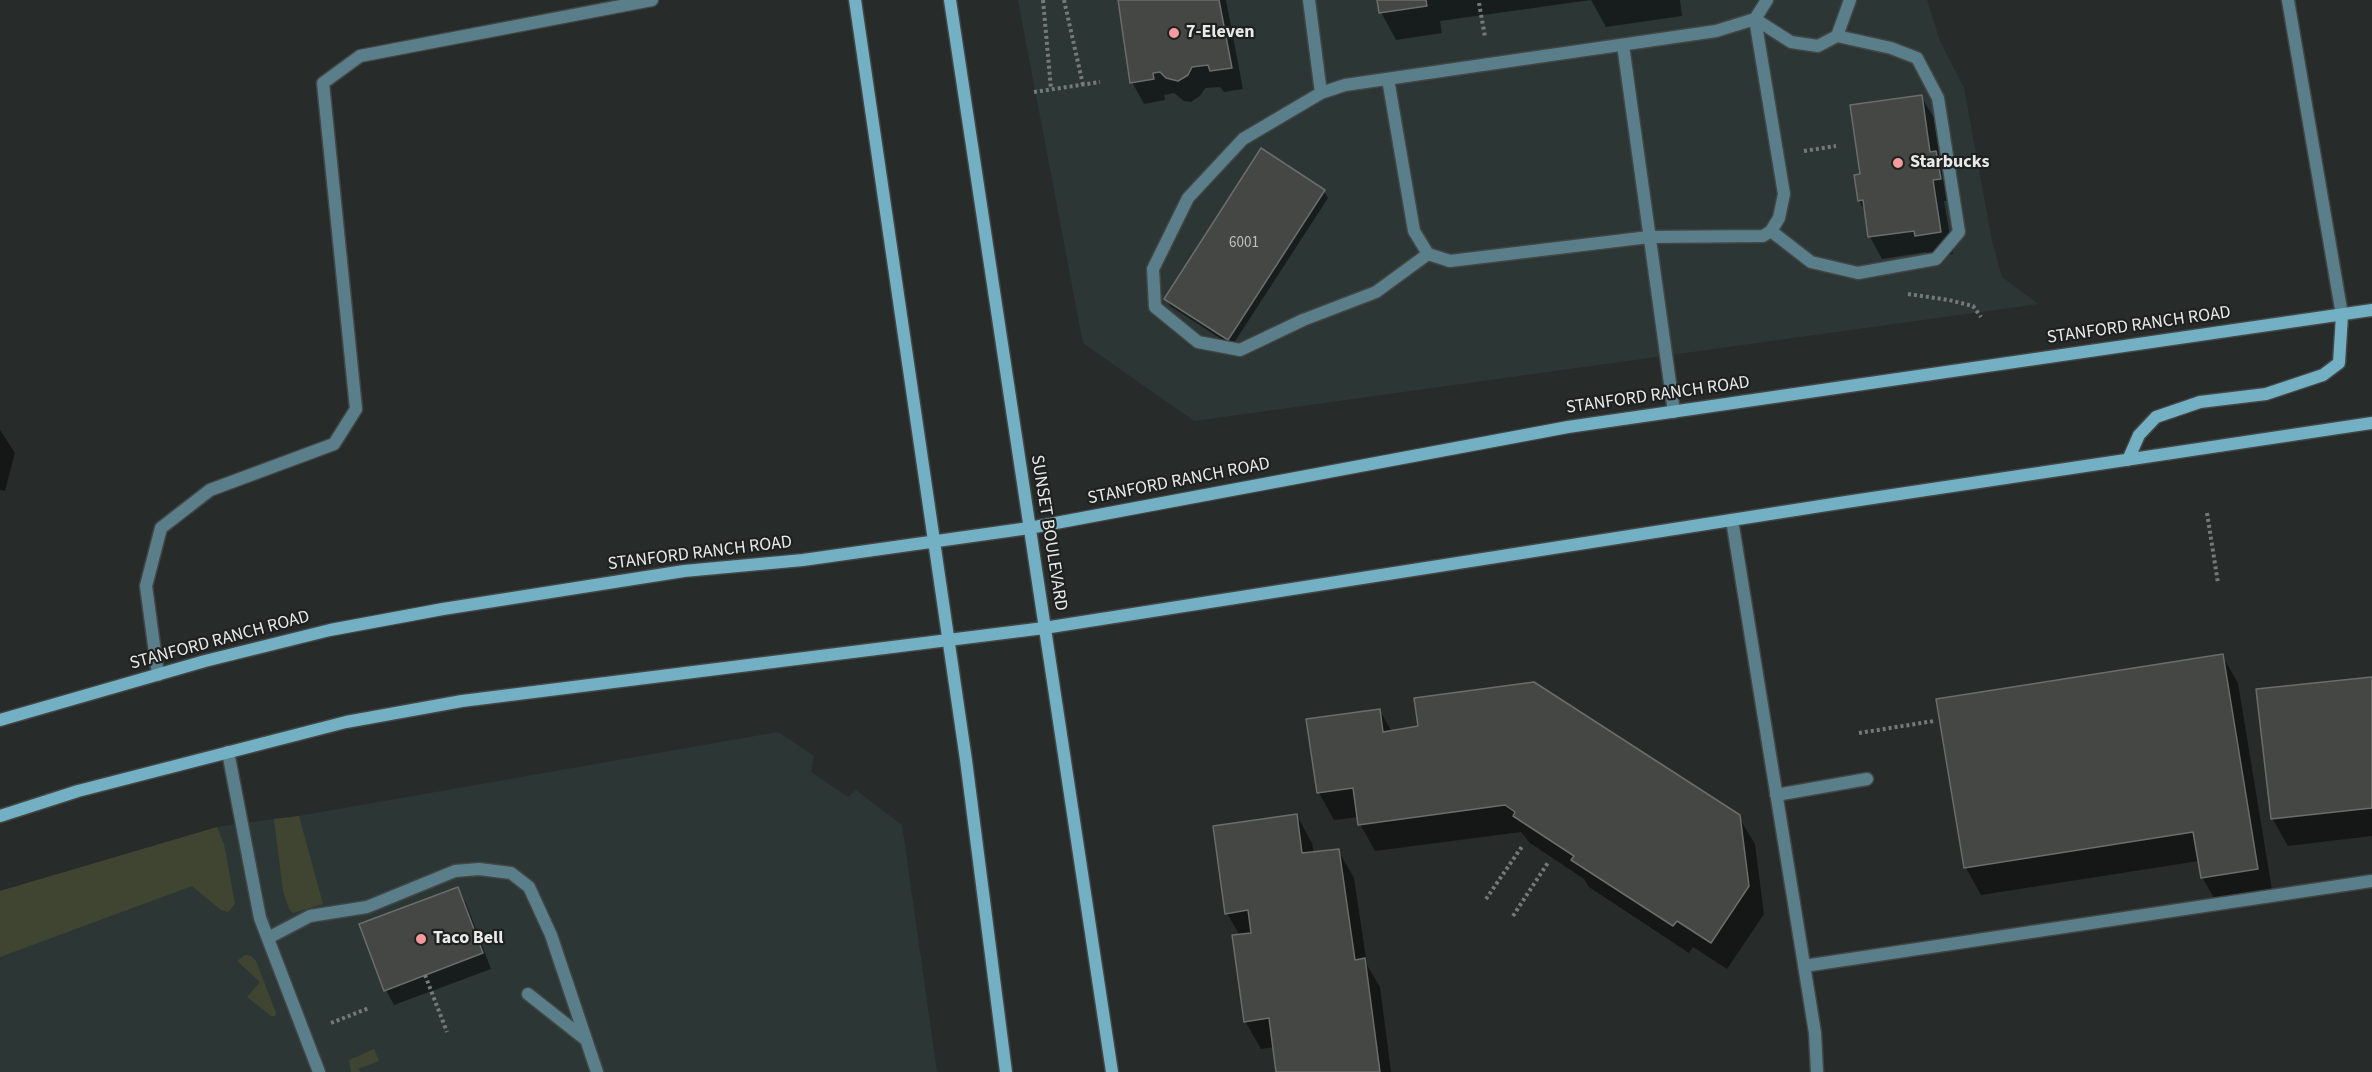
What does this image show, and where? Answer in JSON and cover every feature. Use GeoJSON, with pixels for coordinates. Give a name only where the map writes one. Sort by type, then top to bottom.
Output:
{"type":"FeatureCollection","features":[{"type":"Feature","properties":{"kind":"main road"},"geometry":{"type":"LineString","coordinates":[[855,0],[949,640],[1006,1072]]}},
{"type":"Feature","properties":{"kind":"main road","name":"SUNSET BOULEVARD"},"geometry":{"type":"LineString","coordinates":[[950,0],[1112,1072]]}},
{"type":"Feature","properties":{"kind":"main road","name":"STANFORD RANCH ROAD"},"geometry":{"type":"LineString","coordinates":[[0,720],[158,675],[330,630],[443,609],[684,571],[802,560],[1029,528],[1568,427],[2372,310]]}},
{"type":"Feature","properties":{"kind":"main road"},"geometry":{"type":"LineString","coordinates":[[2128,460],[2139,435],[2156,417],[2200,402],[2266,394],[2323,375],[2339,363],[2342,315]]}},
{"type":"Feature","properties":{"kind":"main road"},"geometry":{"type":"LineString","coordinates":[[0,816],[78,791],[346,722],[462,701],[1044,628],[2372,423]]}},
{"type":"Feature","properties":{"kind":"lane"},"geometry":{"type":"LineString","coordinates":[[158,675],[146,586],[161,528],[210,490],[334,444],[356,409],[323,83],[360,56],[652,0]]}},
{"type":"Feature","properties":{"kind":"lane"},"geometry":{"type":"LineString","coordinates":[[1308,0],[1321,93]]}},
{"type":"Feature","properties":{"kind":"lane"},"geometry":{"type":"LineString","coordinates":[[1428,254],[1376,292],[1303,320],[1240,350],[1198,342],[1155,306],[1154,269],[1188,198],[1243,139],[1321,93],[1345,85],[1716,32],[1755,19],[1767,0]]}},
{"type":"Feature","properties":{"kind":"lane"},"geometry":{"type":"LineString","coordinates":[[1837,36],[1850,0]]}},
{"type":"Feature","properties":{"kind":"lane"},"geometry":{"type":"LineString","coordinates":[[2288,0],[2342,315]]}},
{"type":"Feature","properties":{"kind":"lane"},"geometry":{"type":"LineString","coordinates":[[1388,80],[1414,231],[1428,254],[1450,261],[1649,237],[1763,236],[1771,231],[1779,218],[1784,194],[1755,19]]}},
{"type":"Feature","properties":{"kind":"lane"},"geometry":{"type":"LineString","coordinates":[[1755,19],[1791,42],[1818,46],[1837,36],[1891,48],[1917,58],[1938,98],[1959,232],[1936,259],[1858,273],[1811,262],[1771,231]]}},
{"type":"Feature","properties":{"kind":"lane"},"geometry":{"type":"LineString","coordinates":[[1623,45],[1674,412]]}},
{"type":"Feature","properties":{"kind":"lane"},"geometry":{"type":"LineString","coordinates":[[1732,520],[1815,1033],[1817,1072]]}},
{"type":"Feature","properties":{"kind":"lane"},"geometry":{"type":"LineString","coordinates":[[228,752],[260,918],[319,1072]]}},
{"type":"Feature","properties":{"kind":"lane"},"geometry":{"type":"LineString","coordinates":[[1776,795],[1867,779]]}},
{"type":"Feature","properties":{"kind":"lane"},"geometry":{"type":"LineString","coordinates":[[268,938],[310,916],[367,907],[455,871],[479,869],[511,873],[529,887],[551,935],[597,1072]]}},
{"type":"Feature","properties":{"kind":"lane"},"geometry":{"type":"LineString","coordinates":[[1804,966],[2372,881]]}},
{"type":"Feature","properties":{"kind":"lane"},"geometry":{"type":"LineString","coordinates":[[528,994],[585,1039]]}},
{"type":"Feature","properties":{"kind":"path"},"geometry":{"type":"LineString","coordinates":[[1043,0],[1051,89]]}},
{"type":"Feature","properties":{"kind":"path"},"geometry":{"type":"LineString","coordinates":[[1064,0],[1083,85]]}},
{"type":"Feature","properties":{"kind":"path"},"geometry":{"type":"LineString","coordinates":[[1034,92],[1100,82]]}},
{"type":"Feature","properties":{"kind":"path"},"geometry":{"type":"LineString","coordinates":[[1904,294],[1973,306],[1981,317]]}},
{"type":"Feature","properties":{"kind":"path"},"geometry":{"type":"LineString","coordinates":[[2207,513],[2218,583]]}},
{"type":"Feature","properties":{"kind":"path"},"geometry":{"type":"LineString","coordinates":[[1859,734],[1934,721]]}},
{"type":"Feature","properties":{"kind":"path"},"geometry":{"type":"LineString","coordinates":[[1486,899],[1523,844]]}},
{"type":"Feature","properties":{"kind":"path"},"geometry":{"type":"LineString","coordinates":[[1513,916],[1549,861]]}},
{"type":"Feature","properties":{"kind":"path"},"geometry":{"type":"LineString","coordinates":[[425,975],[447,1032]]}},
{"type":"Feature","properties":{"kind":"path"},"geometry":{"type":"LineString","coordinates":[[304,1033],[369,1008]]}},
{"type":"Feature","properties":{"kind":"shaded area"},"geometry":{"type":"Polygon","coordinates":[[[1018,0],[1927,0],[1940,41],[1964,88],[1992,241],[2002,277],[2038,304],[1194,421],[1083,343],[1018,0]]]}},
{"type":"Feature","properties":{"kind":"shaded area"},"geometry":{"type":"Polygon","coordinates":[[[778,732],[814,756],[811,772],[848,797],[856,790],[902,825],[937,1072],[0,1072],[0,891],[222,826],[299,816],[778,732]]]}},
{"type":"Feature","properties":{"kind":"green space"},"geometry":{"type":"Polygon","coordinates":[[[299,816],[323,904],[293,913],[289,909],[283,891],[274,819],[299,816]]]}},
{"type":"Feature","properties":{"kind":"green space"},"geometry":{"type":"Polygon","coordinates":[[[217,827],[224,844],[235,904],[228,912],[221,910],[192,886],[0,957],[0,891],[217,827]]]}},
{"type":"Feature","properties":{"kind":"green space"},"geometry":{"type":"Polygon","coordinates":[[[245,955],[251,956],[256,961],[276,1013],[275,1016],[271,1016],[247,997],[260,982],[237,961],[245,955]]]}},
{"type":"Feature","properties":{"kind":"green space"},"geometry":{"type":"Polygon","coordinates":[[[374,1049],[379,1061],[358,1069],[361,1072],[351,1072],[349,1060],[374,1049]]]}},
{"type":"Feature","properties":{"kind":"building","name":"7-Eleven"},"geometry":{"type":"Polygon","coordinates":[[[1118,0],[1219,0],[1232,68],[1210,71],[1208,65],[1192,67],[1188,75],[1178,81],[1166,78],[1160,72],[1153,73],[1154,79],[1130,83],[1118,0]]]}},
{"type":"Feature","properties":{"kind":"building"},"geometry":{"type":"Polygon","coordinates":[[[1377,0],[1426,0],[1427,6],[1379,13],[1377,0]]]}},
{"type":"Feature","properties":{"kind":"building","name":"Starbucks"},"geometry":{"type":"Polygon","coordinates":[[[1922,95],[1930,152],[1936,151],[1941,179],[1933,180],[1941,232],[1915,236],[1914,231],[1868,237],[1863,200],[1858,201],[1854,175],[1860,174],[1850,105],[1922,95]]]}},
{"type":"Feature","properties":{"kind":"building"},"geometry":{"type":"Polygon","coordinates":[[[1261,148],[1325,190],[1228,340],[1164,299],[1261,148]]]}},
{"type":"Feature","properties":{"kind":"building"},"geometry":{"type":"Polygon","coordinates":[[[2223,654],[2258,869],[2201,878],[2193,832],[1964,868],[1936,699],[2223,654]]]}},
{"type":"Feature","properties":{"kind":"building"},"geometry":{"type":"Polygon","coordinates":[[[2372,677],[2372,808],[2271,819],[2256,689],[2372,677]]]}},
{"type":"Feature","properties":{"kind":"building"},"geometry":{"type":"Polygon","coordinates":[[[1534,682],[1740,815],[1749,886],[1711,943],[1677,921],[1673,926],[1571,860],[1574,856],[1513,816],[1515,812],[1505,805],[1358,825],[1353,788],[1317,793],[1306,719],[1380,709],[1383,732],[1418,726],[1414,698],[1534,682]]]}},
{"type":"Feature","properties":{"kind":"building"},"geometry":{"type":"Polygon","coordinates":[[[1297,814],[1302,853],[1339,849],[1355,960],[1365,958],[1380,1072],[1276,1072],[1269,1018],[1244,1022],[1232,935],[1251,933],[1248,910],[1225,914],[1213,826],[1297,814]]]}},
{"type":"Feature","properties":{"kind":"building","name":"Taco Bell"},"geometry":{"type":"Polygon","coordinates":[[[458,887],[483,953],[384,991],[359,924],[458,887]]]}},
{"type":"Feature","properties":{"kind":"place","name":"7-Eleven"},"geometry":{"type":"Point","coordinates":[1174,33]}},
{"type":"Feature","properties":{"kind":"place","name":"Starbucks"},"geometry":{"type":"Point","coordinates":[1898,163]}},
{"type":"Feature","properties":{"kind":"place","name":"Taco Bell"},"geometry":{"type":"Point","coordinates":[421,939]}}]}
